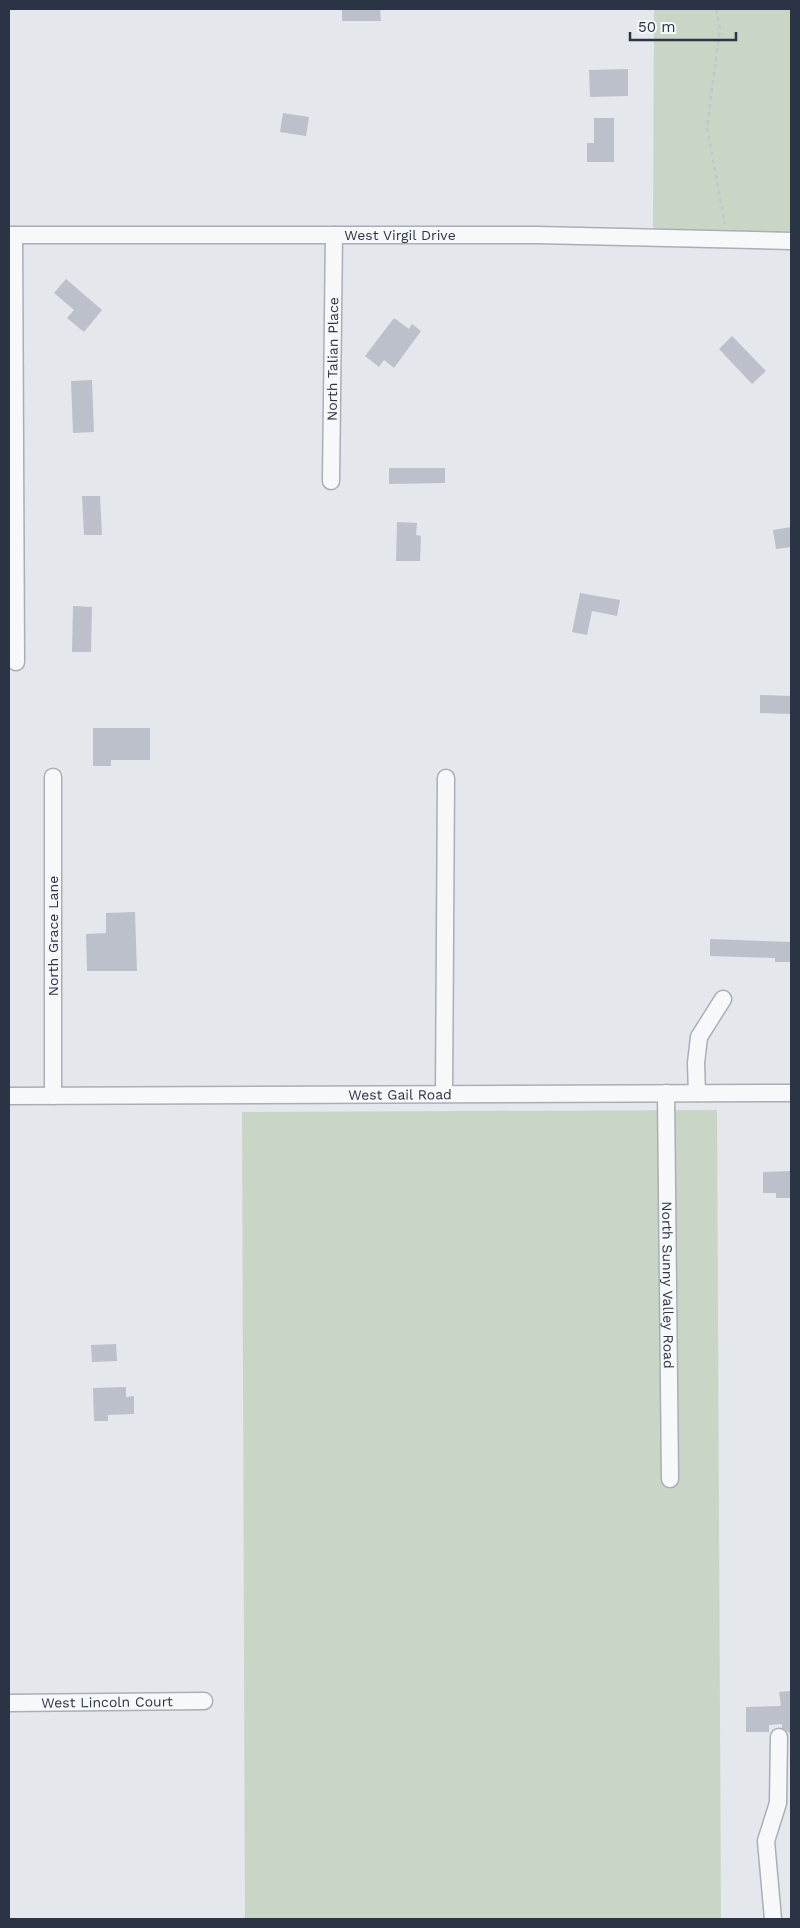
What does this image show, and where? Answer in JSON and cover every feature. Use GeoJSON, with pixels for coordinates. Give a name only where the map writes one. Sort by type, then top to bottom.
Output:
{"type":"FeatureCollection","features":[{"type":"Feature","properties":{"kind":"street","name":"North Talian Place"},"geometry":{"type":"LineString","coordinates":[[331,481],[334,235]]}},
{"type":"Feature","properties":{"kind":"street","name":"West Virgil Drive"},"geometry":{"type":"LineString","coordinates":[[12,236],[566,235],[791,242]]}},
{"type":"Feature","properties":{"kind":"street"},"geometry":{"type":"LineString","coordinates":[[12,236],[16,662]]}},
{"type":"Feature","properties":{"kind":"street","name":"North Grace Lane"},"geometry":{"type":"LineString","coordinates":[[53,777],[53,1096]]}},
{"type":"Feature","properties":{"kind":"street"},"geometry":{"type":"LineString","coordinates":[[444,1094],[446,778]]}},
{"type":"Feature","properties":{"kind":"street"},"geometry":{"type":"LineString","coordinates":[[697,1093],[696,1063],[699,1038],[723,999]]}},
{"type":"Feature","properties":{"kind":"street","name":"North Sunny Valley Road"},"geometry":{"type":"LineString","coordinates":[[666,1093],[670,1478]]}},
{"type":"Feature","properties":{"kind":"street","name":"West Gail Road"},"geometry":{"type":"LineString","coordinates":[[9,1096],[791,1093]]}},
{"type":"Feature","properties":{"kind":"street","name":"West Lincoln Court"},"geometry":{"type":"LineString","coordinates":[[9,1703],[204,1701]]}},
{"type":"Feature","properties":{"kind":"street"},"geometry":{"type":"LineString","coordinates":[[773,1919],[766,1841],[778,1803],[779,1737]]}},
{"type":"Feature","properties":{"kind":"path"},"geometry":{"type":"LineString","coordinates":[[716,9],[720,28],[707,128],[728,241]]}},
{"type":"Feature","properties":{"kind":"green space"},"geometry":{"type":"Polygon","coordinates":[[[654,9],[791,9],[791,236],[663,235],[653,227],[654,9]]]}},
{"type":"Feature","properties":{"kind":"green space"},"geometry":{"type":"Polygon","coordinates":[[[717,1110],[721,1919],[245,1919],[242,1112],[717,1110]]]}},
{"type":"Feature","properties":{"kind":"building"},"geometry":{"type":"Polygon","coordinates":[[[342,9],[380,9],[381,21],[342,21],[342,9]]]}},
{"type":"Feature","properties":{"kind":"building"},"geometry":{"type":"Polygon","coordinates":[[[628,69],[628,96],[590,97],[589,70],[628,69]]]}},
{"type":"Feature","properties":{"kind":"building"},"geometry":{"type":"Polygon","coordinates":[[[283,113],[309,117],[306,136],[280,132],[283,113]]]}},
{"type":"Feature","properties":{"kind":"building"},"geometry":{"type":"Polygon","coordinates":[[[594,118],[614,118],[614,162],[587,162],[587,143],[594,143],[594,118]]]}},
{"type":"Feature","properties":{"kind":"building"},"geometry":{"type":"Polygon","coordinates":[[[66,279],[102,310],[84,332],[67,318],[74,310],[54,293],[66,279]]]}},
{"type":"Feature","properties":{"kind":"building"},"geometry":{"type":"Polygon","coordinates":[[[394,318],[409,329],[412,324],[421,331],[394,368],[384,360],[379,367],[365,356],[394,318]]]}},
{"type":"Feature","properties":{"kind":"building"},"geometry":{"type":"Polygon","coordinates":[[[732,336],[766,371],[752,384],[719,349],[732,336]]]}},
{"type":"Feature","properties":{"kind":"building"},"geometry":{"type":"Polygon","coordinates":[[[92,380],[94,432],[73,433],[71,381],[92,380]]]}},
{"type":"Feature","properties":{"kind":"building"},"geometry":{"type":"Polygon","coordinates":[[[389,468],[445,468],[445,483],[389,484],[389,468]]]}},
{"type":"Feature","properties":{"kind":"building"},"geometry":{"type":"Polygon","coordinates":[[[82,496],[100,496],[102,535],[84,535],[82,496]]]}},
{"type":"Feature","properties":{"kind":"building"},"geometry":{"type":"Polygon","coordinates":[[[397,522],[417,523],[416,535],[421,536],[420,561],[396,561],[397,522]]]}},
{"type":"Feature","properties":{"kind":"building"},"geometry":{"type":"Polygon","coordinates":[[[791,527],[791,547],[776,549],[773,530],[791,527]]]}},
{"type":"Feature","properties":{"kind":"building"},"geometry":{"type":"Polygon","coordinates":[[[580,593],[620,600],[617,616],[592,611],[587,635],[572,632],[580,593]]]}},
{"type":"Feature","properties":{"kind":"building"},"geometry":{"type":"Polygon","coordinates":[[[73,606],[92,607],[91,652],[72,652],[73,606]]]}},
{"type":"Feature","properties":{"kind":"building"},"geometry":{"type":"Polygon","coordinates":[[[760,695],[791,696],[790,714],[760,713],[760,695]]]}},
{"type":"Feature","properties":{"kind":"building"},"geometry":{"type":"Polygon","coordinates":[[[93,728],[150,728],[150,760],[111,760],[111,766],[93,766],[93,728]]]}},
{"type":"Feature","properties":{"kind":"building"},"geometry":{"type":"Polygon","coordinates":[[[135,912],[137,971],[87,971],[86,934],[106,933],[106,913],[135,912]]]}},
{"type":"Feature","properties":{"kind":"building"},"geometry":{"type":"Polygon","coordinates":[[[710,939],[791,942],[791,962],[775,962],[775,958],[710,956],[710,939]]]}},
{"type":"Feature","properties":{"kind":"building"},"geometry":{"type":"Polygon","coordinates":[[[791,1171],[791,1198],[776,1198],[776,1193],[763,1193],[763,1172],[791,1171]]]}},
{"type":"Feature","properties":{"kind":"building"},"geometry":{"type":"Polygon","coordinates":[[[116,1344],[117,1361],[92,1362],[91,1345],[116,1344]]]}},
{"type":"Feature","properties":{"kind":"building"},"geometry":{"type":"Polygon","coordinates":[[[126,1387],[126,1397],[134,1396],[134,1414],[108,1415],[108,1421],[94,1421],[93,1388],[126,1387]]]}},
{"type":"Feature","properties":{"kind":"building"},"geometry":{"type":"Polygon","coordinates":[[[791,1691],[791,1734],[782,1728],[782,1724],[769,1725],[769,1732],[746,1732],[746,1707],[781,1706],[779,1692],[791,1691]]]}}]}
